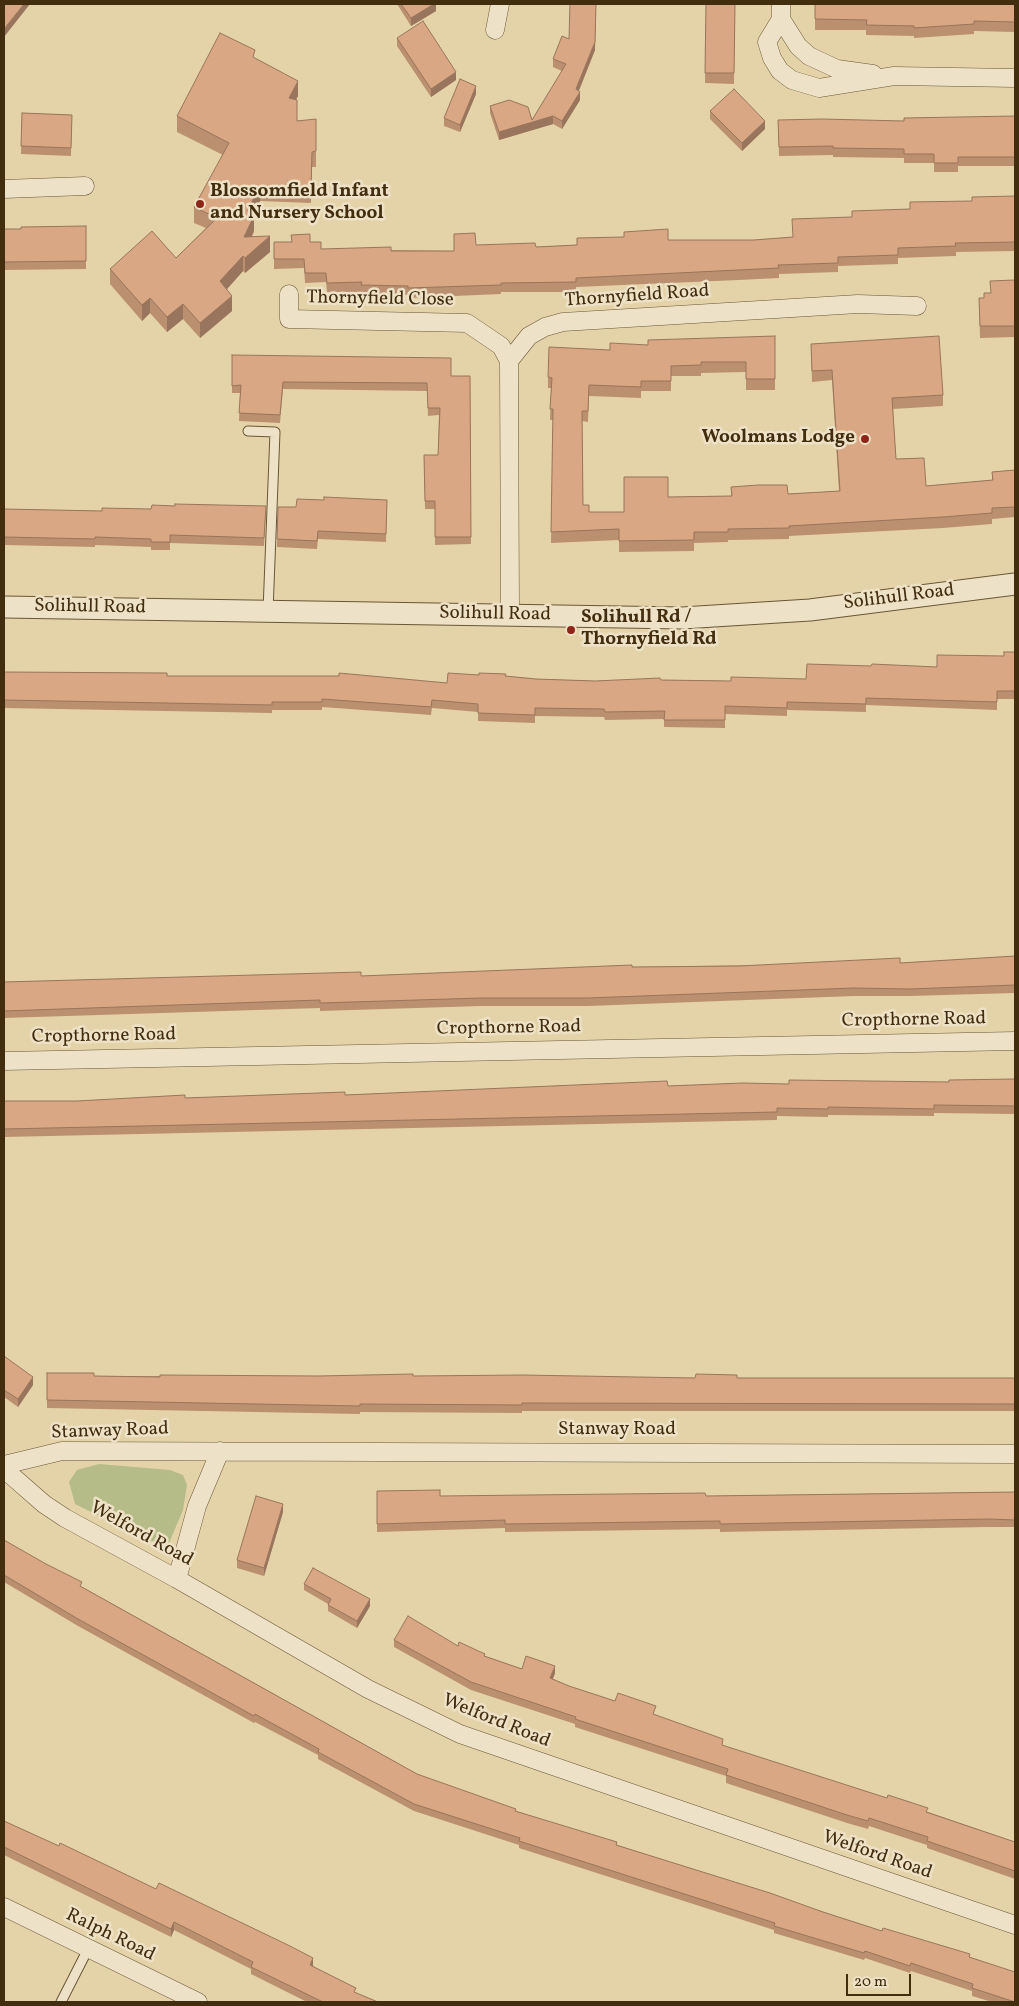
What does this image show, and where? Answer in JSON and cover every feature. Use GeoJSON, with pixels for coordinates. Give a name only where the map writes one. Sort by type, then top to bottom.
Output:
{"type":"FeatureCollection","features":[{"type":"Feature","properties":{"kind":"street"},"geometry":{"type":"LineString","coordinates":[[495,30],[500,4]]}},
{"type":"Feature","properties":{"kind":"street"},"geometry":{"type":"LineString","coordinates":[[781,12],[767,42],[772,58],[780,71],[792,80],[819,88],[894,76]]}},
{"type":"Feature","properties":{"kind":"street"},"geometry":{"type":"LineString","coordinates":[[781,12],[798,46],[809,56],[838,69],[894,76],[1015,78]]}},
{"type":"Feature","properties":{"kind":"street"},"geometry":{"type":"LineString","coordinates":[[4,189],[85,186]]}},
{"type":"Feature","properties":{"kind":"street","name":"Thornyfield Close"},"geometry":{"type":"LineString","coordinates":[[289,294],[289,319],[467,323],[501,346],[509,361]]}},
{"type":"Feature","properties":{"kind":"street","name":"Thornyfield Road"},"geometry":{"type":"LineString","coordinates":[[509,361],[529,336],[545,326],[563,322],[858,304],[917,306]]}},
{"type":"Feature","properties":{"kind":"street"},"geometry":{"type":"LineString","coordinates":[[509,361],[510,615]]}},
{"type":"Feature","properties":{"kind":"street","name":"Solihull Road"},"geometry":{"type":"LineString","coordinates":[[4,606],[682,618],[810,610],[1015,584]]}},
{"type":"Feature","properties":{"kind":"street","name":"Cropthorne Road"},"geometry":{"type":"LineString","coordinates":[[4,1061],[1015,1041]]}},
{"type":"Feature","properties":{"kind":"street","name":"Stanway Road"},"geometry":{"type":"LineString","coordinates":[[4,1467],[62,1451],[1015,1454]]}},
{"type":"Feature","properties":{"kind":"street"},"geometry":{"type":"LineString","coordinates":[[177,1579],[197,1506],[220,1452]]}},
{"type":"Feature","properties":{"kind":"street","name":"Welford Road"},"geometry":{"type":"LineString","coordinates":[[4,1467],[44,1504],[66,1518],[177,1579],[368,1689],[460,1734],[1015,1925]]}},
{"type":"Feature","properties":{"kind":"street","name":"Ralph Road"},"geometry":{"type":"LineString","coordinates":[[4,1907],[198,2002]]}},
{"type":"Feature","properties":{"kind":"lane"},"geometry":{"type":"LineString","coordinates":[[248,431],[275,432],[268,611]]}},
{"type":"Feature","properties":{"kind":"lane"},"geometry":{"type":"LineString","coordinates":[[61,2002],[88,1948]]}},
{"type":"Feature","properties":{"kind":"green space"},"geometry":{"type":"Polygon","coordinates":[[[99,1464],[170,1470],[183,1475],[187,1485],[183,1510],[169,1543],[149,1541],[75,1504],[69,1482],[77,1470],[99,1464]]]}},
{"type":"Feature","properties":{"kind":"building"},"geometry":{"type":"Polygon","coordinates":[[[4,4],[24,4],[4,29],[4,4]]]}},
{"type":"Feature","properties":{"kind":"building"},"geometry":{"type":"Polygon","coordinates":[[[401,4],[434,4],[411,18],[401,4]]]}},
{"type":"Feature","properties":{"kind":"building"},"geometry":{"type":"Polygon","coordinates":[[[570,4],[596,4],[595,42],[576,89],[580,92],[562,121],[553,116],[499,132],[490,106],[509,100],[528,107],[532,120],[566,64],[553,59],[562,36],[569,39],[570,4]]]}},
{"type":"Feature","properties":{"kind":"building"},"geometry":{"type":"Polygon","coordinates":[[[706,4],[735,4],[734,73],[705,73],[706,4]]]}},
{"type":"Feature","properties":{"kind":"building"},"geometry":{"type":"Polygon","coordinates":[[[815,4],[1015,4],[1015,22],[974,21],[974,24],[914,28],[914,26],[866,25],[867,20],[815,19],[815,4]]]}},
{"type":"Feature","properties":{"kind":"building"},"geometry":{"type":"Polygon","coordinates":[[[423,21],[456,72],[431,89],[397,38],[423,21]]]}},
{"type":"Feature","properties":{"kind":"building"},"geometry":{"type":"Polygon","coordinates":[[[220,33],[255,50],[253,57],[298,81],[289,98],[297,100],[297,121],[316,119],[316,151],[312,152],[311,188],[260,186],[247,211],[254,216],[244,237],[270,236],[245,258],[243,256],[220,281],[232,296],[200,323],[183,304],[167,317],[150,298],[142,305],[110,269],[152,231],[176,258],[217,218],[194,207],[229,143],[177,116],[220,33]]]}},
{"type":"Feature","properties":{"kind":"building"},"geometry":{"type":"Polygon","coordinates":[[[460,79],[476,86],[460,125],[444,118],[460,79]]]}},
{"type":"Feature","properties":{"kind":"building"},"geometry":{"type":"Polygon","coordinates":[[[734,89],[765,121],[742,143],[710,111],[734,89]]]}},
{"type":"Feature","properties":{"kind":"building"},"geometry":{"type":"Polygon","coordinates":[[[22,113],[72,115],[71,148],[21,146],[22,113]]]}},
{"type":"Feature","properties":{"kind":"building"},"geometry":{"type":"Polygon","coordinates":[[[1015,116],[1015,157],[958,157],[958,163],[934,163],[934,154],[904,154],[904,149],[833,148],[833,146],[779,147],[778,120],[904,121],[904,118],[1015,116]]]}},
{"type":"Feature","properties":{"kind":"building"},"geometry":{"type":"Polygon","coordinates":[[[1015,196],[1015,242],[955,243],[956,246],[898,248],[898,255],[838,257],[838,263],[778,265],[779,268],[576,278],[576,282],[501,283],[501,285],[408,288],[408,286],[361,285],[362,282],[327,283],[326,273],[305,273],[304,259],[274,259],[274,242],[292,242],[291,235],[310,234],[310,242],[321,242],[321,249],[391,247],[391,251],[454,251],[454,234],[475,233],[476,245],[535,243],[536,247],[577,245],[577,238],[624,237],[624,232],[668,229],[668,240],[754,240],[793,237],[792,219],[852,217],[852,211],[910,209],[910,202],[972,201],[972,197],[1015,196]]]}},
{"type":"Feature","properties":{"kind":"building"},"geometry":{"type":"Polygon","coordinates":[[[86,226],[86,261],[4,262],[4,229],[86,226]]]}},
{"type":"Feature","properties":{"kind":"building"},"geometry":{"type":"Polygon","coordinates":[[[1015,280],[1015,326],[980,326],[979,298],[984,298],[984,293],[991,293],[990,281],[1015,280]]]}},
{"type":"Feature","properties":{"kind":"building"},"geometry":{"type":"Polygon","coordinates":[[[775,336],[775,379],[746,379],[746,362],[701,362],[701,365],[671,366],[671,381],[641,381],[641,387],[589,385],[588,411],[582,411],[583,505],[589,505],[589,512],[624,512],[624,477],[668,477],[668,497],[732,496],[731,487],[758,485],[787,485],[788,494],[840,491],[832,370],[812,371],[811,344],[939,336],[943,395],[892,398],[896,459],[924,458],[926,486],[993,480],[992,472],[1015,470],[1015,507],[992,508],[992,513],[943,517],[789,526],[789,528],[728,529],[728,532],[694,532],[694,540],[619,541],[619,529],[551,532],[553,409],[550,409],[552,378],[548,377],[549,347],[610,350],[610,343],[648,345],[648,340],[775,336]]]}},
{"type":"Feature","properties":{"kind":"building"},"geometry":{"type":"Polygon","coordinates":[[[232,355],[451,358],[451,376],[470,376],[471,537],[435,537],[435,501],[425,501],[424,455],[438,455],[440,408],[428,408],[427,383],[283,382],[280,415],[239,413],[241,385],[232,386],[232,355]]]}},
{"type":"Feature","properties":{"kind":"building"},"geometry":{"type":"Polygon","coordinates":[[[324,497],[387,500],[386,534],[318,531],[317,541],[277,539],[278,507],[296,507],[297,499],[324,500],[324,497]]]}},
{"type":"Feature","properties":{"kind":"building"},"geometry":{"type":"Polygon","coordinates":[[[175,504],[266,506],[264,538],[170,535],[170,542],[151,542],[151,539],[95,537],[95,539],[4,537],[4,509],[102,511],[102,508],[151,509],[152,505],[175,506],[175,504]]]}},
{"type":"Feature","properties":{"kind":"building"},"geometry":{"type":"Polygon","coordinates":[[[1004,652],[1015,652],[1015,691],[997,691],[997,702],[866,698],[866,704],[787,702],[787,708],[725,706],[725,720],[664,720],[665,711],[605,712],[604,709],[535,708],[535,715],[478,713],[478,704],[432,700],[431,707],[322,699],[322,702],[272,702],[272,705],[4,700],[4,672],[167,673],[167,676],[339,676],[339,673],[447,683],[448,673],[506,674],[505,676],[536,679],[595,681],[660,678],[661,680],[731,681],[731,677],[806,679],[807,664],[937,667],[937,655],[1004,656],[1004,652]]]}},
{"type":"Feature","properties":{"kind":"building"},"geometry":{"type":"Polygon","coordinates":[[[1015,956],[1015,985],[909,989],[854,988],[588,998],[481,998],[320,1003],[320,1000],[4,1011],[4,982],[361,972],[361,976],[632,965],[632,967],[739,966],[900,958],[900,963],[1015,956]]]}},
{"type":"Feature","properties":{"kind":"building"},"geometry":{"type":"Polygon","coordinates":[[[1015,1079],[1015,1106],[934,1105],[934,1109],[777,1108],[777,1112],[4,1129],[4,1101],[77,1101],[185,1095],[185,1098],[345,1092],[345,1095],[667,1081],[668,1086],[742,1083],[789,1084],[789,1080],[949,1082],[949,1080],[1015,1079]]]}},
{"type":"Feature","properties":{"kind":"building"},"geometry":{"type":"Polygon","coordinates":[[[4,1356],[33,1377],[18,1399],[4,1390],[4,1356]]]}},
{"type":"Feature","properties":{"kind":"building"},"geometry":{"type":"Polygon","coordinates":[[[47,1373],[94,1373],[94,1376],[160,1377],[160,1375],[319,1376],[413,1374],[413,1376],[522,1375],[695,1378],[696,1374],[737,1375],[737,1378],[1015,1378],[1015,1404],[522,1403],[522,1405],[360,1404],[360,1406],[47,1400],[47,1373]]]}},
{"type":"Feature","properties":{"kind":"building"},"geometry":{"type":"Polygon","coordinates":[[[440,1490],[440,1496],[705,1493],[706,1496],[1015,1492],[1015,1520],[720,1524],[720,1521],[505,1524],[505,1520],[377,1524],[377,1491],[440,1490]]]}},
{"type":"Feature","properties":{"kind":"building"},"geometry":{"type":"Polygon","coordinates":[[[256,1496],[283,1504],[264,1568],[237,1560],[256,1496]]]}},
{"type":"Feature","properties":{"kind":"building"},"geometry":{"type":"Polygon","coordinates":[[[4,1540],[82,1582],[80,1586],[417,1774],[516,1809],[515,1811],[617,1842],[616,1845],[770,1893],[882,1931],[883,1928],[970,1954],[969,1957],[1015,1972],[1015,2002],[972,1988],[973,1984],[911,1963],[910,1966],[865,1951],[864,1953],[774,1926],[775,1923],[519,1841],[520,1838],[414,1804],[318,1752],[319,1749],[255,1714],[254,1716],[78,1619],[4,1575],[4,1540]]]}},
{"type":"Feature","properties":{"kind":"building"},"geometry":{"type":"Polygon","coordinates":[[[313,1568],[370,1599],[357,1621],[328,1605],[331,1599],[304,1584],[313,1568]]]}},
{"type":"Feature","properties":{"kind":"building"},"geometry":{"type":"Polygon","coordinates":[[[408,1616],[458,1646],[459,1642],[485,1654],[484,1656],[522,1669],[526,1656],[555,1666],[550,1678],[569,1686],[615,1701],[618,1693],[656,1706],[653,1714],[723,1739],[722,1745],[887,1798],[888,1795],[928,1808],[926,1812],[1015,1842],[1015,1871],[927,1841],[928,1837],[869,1818],[868,1821],[847,1815],[726,1775],[728,1769],[575,1719],[576,1717],[471,1682],[394,1640],[408,1616]]]}},
{"type":"Feature","properties":{"kind":"building"},"geometry":{"type":"Polygon","coordinates":[[[4,1821],[59,1846],[60,1843],[156,1889],[159,1883],[290,1946],[313,1958],[310,1965],[356,1988],[354,1992],[378,2002],[323,2002],[251,1967],[253,1962],[174,1922],[171,1929],[4,1847],[4,1821]]]}},
{"type":"Feature","properties":{"kind":"place","name":"Blossomfield Infant and Nursery School"},"geometry":{"type":"Point","coordinates":[200,204]}},
{"type":"Feature","properties":{"kind":"place","name":"Woolmans Lodge"},"geometry":{"type":"Point","coordinates":[865,439]}},
{"type":"Feature","properties":{"kind":"place","name":"Solihull Rd / Thornyfield Rd"},"geometry":{"type":"Point","coordinates":[571,630]}}]}
